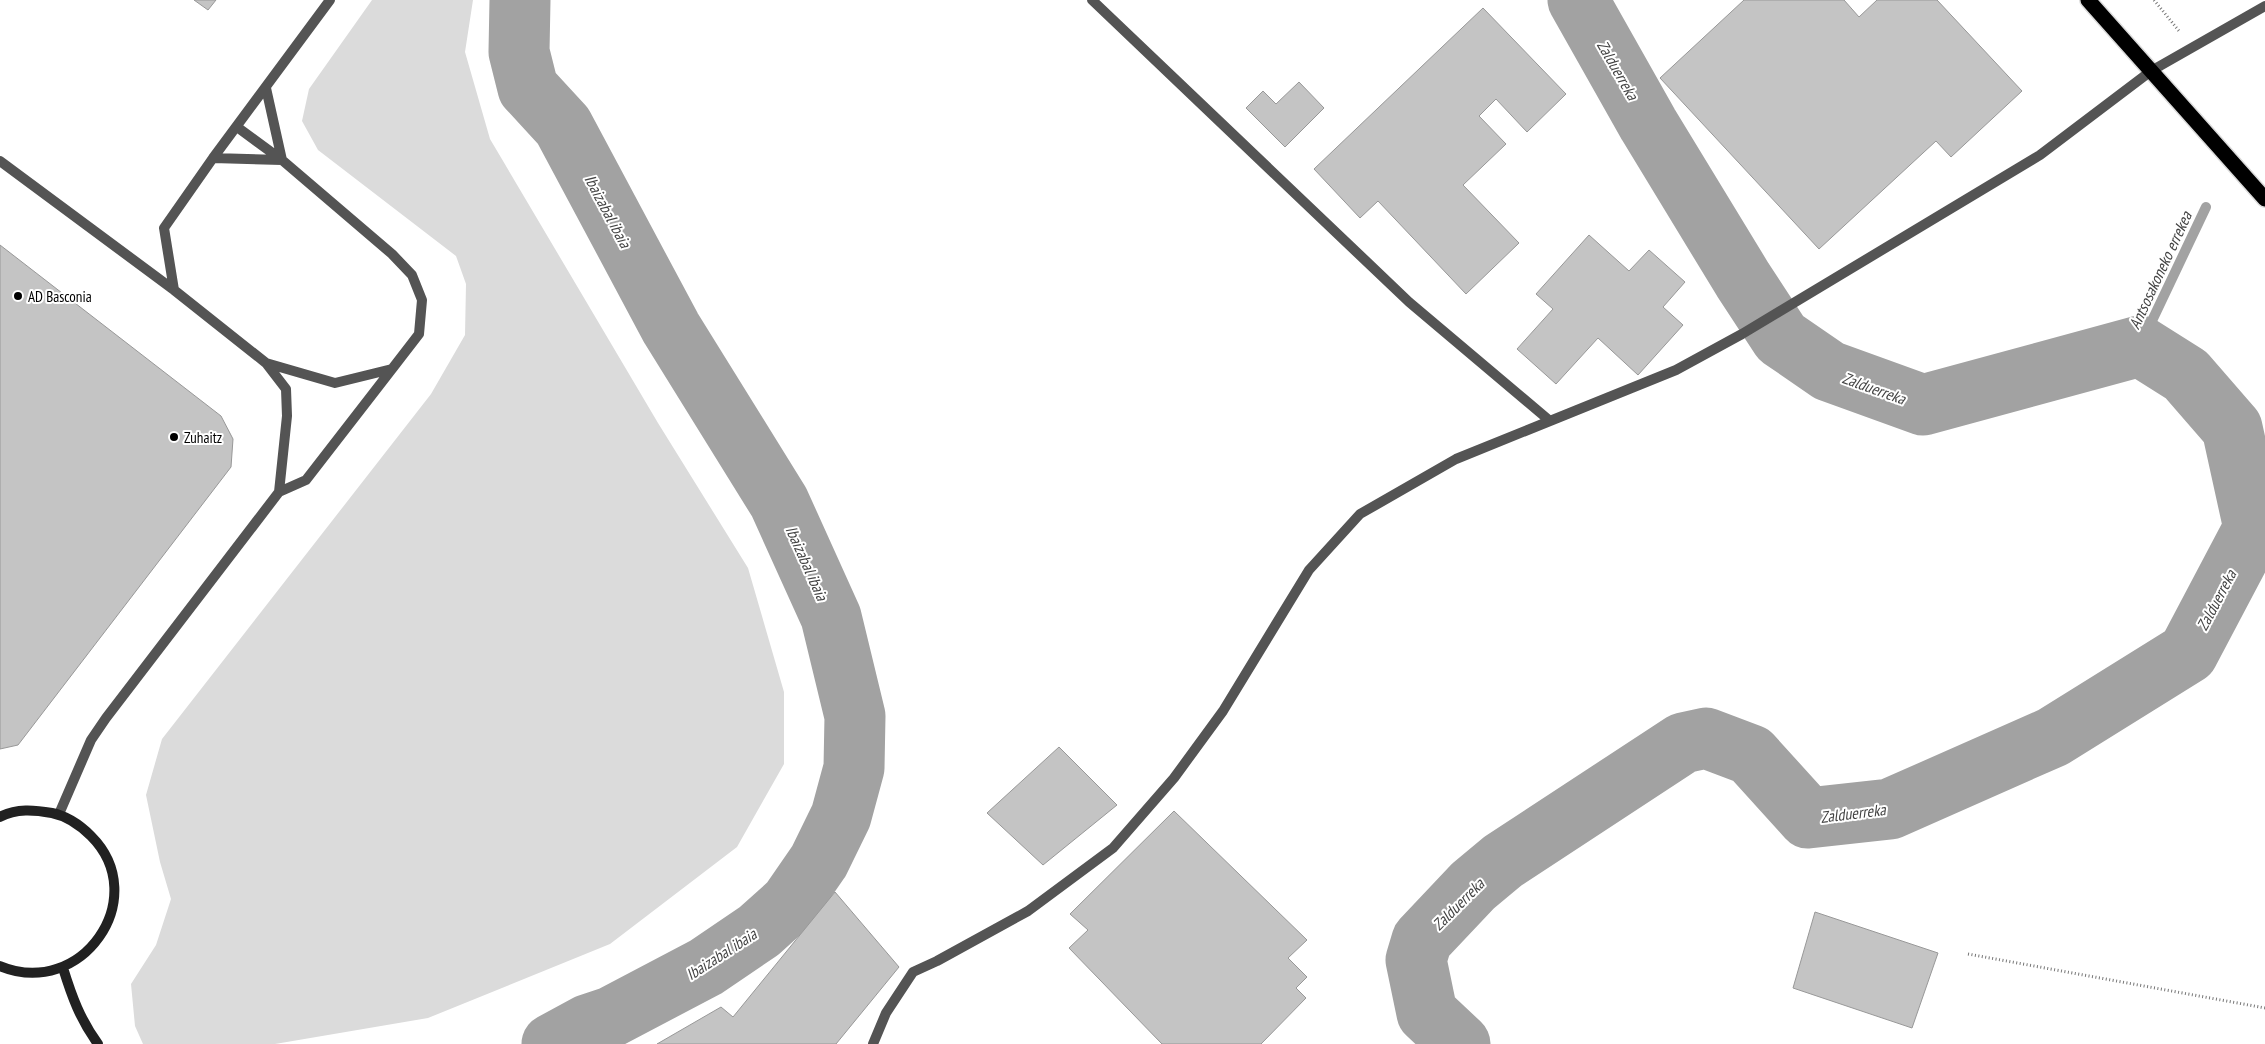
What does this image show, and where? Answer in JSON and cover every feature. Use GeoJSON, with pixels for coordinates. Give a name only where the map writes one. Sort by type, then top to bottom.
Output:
{"type":"FeatureCollection","features":[{"type":"Feature","properties":{"kind":"highway"},"geometry":{"type":"LineString","coordinates":[[2088,0],[2265,199]]}},
{"type":"Feature","properties":{"kind":"street"},"geometry":{"type":"LineString","coordinates":[[174,290],[164,228],[213,158],[330,0]]}},
{"type":"Feature","properties":{"kind":"street"},"geometry":{"type":"LineString","coordinates":[[1092,0],[1409,302],[1550,421]]}},
{"type":"Feature","properties":{"kind":"street"},"geometry":{"type":"LineString","coordinates":[[873,1044],[886,1013],[913,972],[937,961],[1028,911],[1113,848],[1174,778],[1223,711],[1309,570],[1360,514],[1456,459],[1676,370],[1742,334],[2040,155],[2151,71],[2265,6]]}},
{"type":"Feature","properties":{"kind":"street"},"geometry":{"type":"LineString","coordinates":[[266,88],[282,160]]}},
{"type":"Feature","properties":{"kind":"street"},"geometry":{"type":"LineString","coordinates":[[59,814],[91,740],[279,492],[306,480],[419,334],[422,300],[412,275],[392,254],[282,160],[237,128]]}},
{"type":"Feature","properties":{"kind":"street"},"geometry":{"type":"LineString","coordinates":[[213,158],[282,160]]}},
{"type":"Feature","properties":{"kind":"street"},"geometry":{"type":"LineString","coordinates":[[0,161],[174,290],[266,363],[286,389],[287,416],[279,492]]}},
{"type":"Feature","properties":{"kind":"street"},"geometry":{"type":"LineString","coordinates":[[266,363],[335,383],[392,369]]}},
{"type":"Feature","properties":{"kind":"street"},"geometry":{"type":"LineString","coordinates":[[0,966],[13,972],[38,974],[63,968],[84,955],[101,936],[111,914],[114,890],[110,865],[99,844],[81,826],[59,814],[32,810],[2,814]]}},
{"type":"Feature","properties":{"kind":"street"},"geometry":{"type":"LineString","coordinates":[[63,968],[83,1023],[98,1044]]}},
{"type":"Feature","properties":{"kind":"path"},"geometry":{"type":"LineString","coordinates":[[2154,0],[2193,47]]}},
{"type":"Feature","properties":{"kind":"path"},"geometry":{"type":"LineString","coordinates":[[1968,954],[2265,1008]]}},
{"type":"Feature","properties":{"kind":"shaded area"},"geometry":{"type":"Polygon","coordinates":[[[372,0],[473,0],[465,52],[490,139],[658,423],[748,568],[784,692],[784,764],[737,847],[610,944],[428,1018],[275,1044],[143,1044],[135,1026],[131,984],[156,945],[171,899],[160,862],[146,795],[162,739],[431,394],[465,335],[466,284],[456,256],[318,150],[302,121],[309,89],[372,0]]]}},
{"type":"Feature","properties":{"kind":"building"},"geometry":{"type":"Polygon","coordinates":[[[194,0],[216,0],[208,10],[194,0]]]}},
{"type":"Feature","properties":{"kind":"building"},"geometry":{"type":"Polygon","coordinates":[[[1744,0],[1844,0],[1859,17],[1877,0],[1937,0],[2022,91],[1951,157],[1936,141],[1819,249],[1660,78],[1744,0]]]}},
{"type":"Feature","properties":{"kind":"building"},"geometry":{"type":"Polygon","coordinates":[[[1483,8],[1566,94],[1527,132],[1496,99],[1479,116],[1506,144],[1463,185],[1519,243],[1466,294],[1378,201],[1360,218],[1314,169],[1483,8]]]}},
{"type":"Feature","properties":{"kind":"building"},"geometry":{"type":"Polygon","coordinates":[[[1299,82],[1324,108],[1285,147],[1246,108],[1263,91],[1276,104],[1299,82]]]}},
{"type":"Feature","properties":{"kind":"building"},"geometry":{"type":"Polygon","coordinates":[[[1589,235],[1629,271],[1649,250],[1685,282],[1663,307],[1683,325],[1638,375],[1598,338],[1556,384],[1517,349],[1553,309],[1536,294],[1589,235]]]}},
{"type":"Feature","properties":{"kind":"building"},"geometry":{"type":"Polygon","coordinates":[[[0,245],[221,416],[233,439],[231,467],[18,745],[0,749],[0,245]]]}},
{"type":"Feature","properties":{"kind":"building"},"geometry":{"type":"Polygon","coordinates":[[[1059,747],[1117,805],[1043,865],[987,813],[1059,747]]]}},
{"type":"Feature","properties":{"kind":"building"},"geometry":{"type":"Polygon","coordinates":[[[1174,811],[1307,940],[1288,958],[1307,977],[1296,988],[1306,998],[1261,1044],[1162,1044],[1069,948],[1088,930],[1070,914],[1174,811]]]}},
{"type":"Feature","properties":{"kind":"building"},"geometry":{"type":"Polygon","coordinates":[[[835,892],[899,967],[836,1044],[657,1044],[721,1007],[733,1017],[835,892]]]}},
{"type":"Feature","properties":{"kind":"building"},"geometry":{"type":"Polygon","coordinates":[[[1815,912],[1938,953],[1912,1028],[1793,988],[1815,912]]]}},
{"type":"Feature","properties":{"kind":"waterway","name":"Ibaizabal ibaia"},"geometry":{"type":"LineString","coordinates":[[520,0],[519,52],[528,88],[563,126],[671,328],[779,502],[831,617],[855,716],[854,768],[841,816],[819,861],[790,903],[759,931],[706,967],[611,1017],[587,1025],[552,1044]]}},
{"type":"Feature","properties":{"kind":"waterway","name":"Zalduerreka"},"geometry":{"type":"LineString","coordinates":[[1460,1044],[1427,1013],[1416,960],[1422,940],[1473,886],[1503,861],[1683,743],[1706,738],[1751,755],[1808,818],[1890,809],[2053,737],[2188,653],[2254,528],[2232,428],[2186,375],[2140,346],[1923,405],[1829,371],[1781,338],[1743,280],[1648,124],[1578,0]]}},
{"type":"Feature","properties":{"kind":"waterway","name":"Antsosakoneko errekea"},"geometry":{"type":"LineString","coordinates":[[2140,346],[2206,207]]}},
{"type":"Feature","properties":{"kind":"place","name":"AD Basconia"},"geometry":{"type":"Point","coordinates":[18,296]}},
{"type":"Feature","properties":{"kind":"place","name":"Zuhaitz"},"geometry":{"type":"Point","coordinates":[174,437]}}]}
